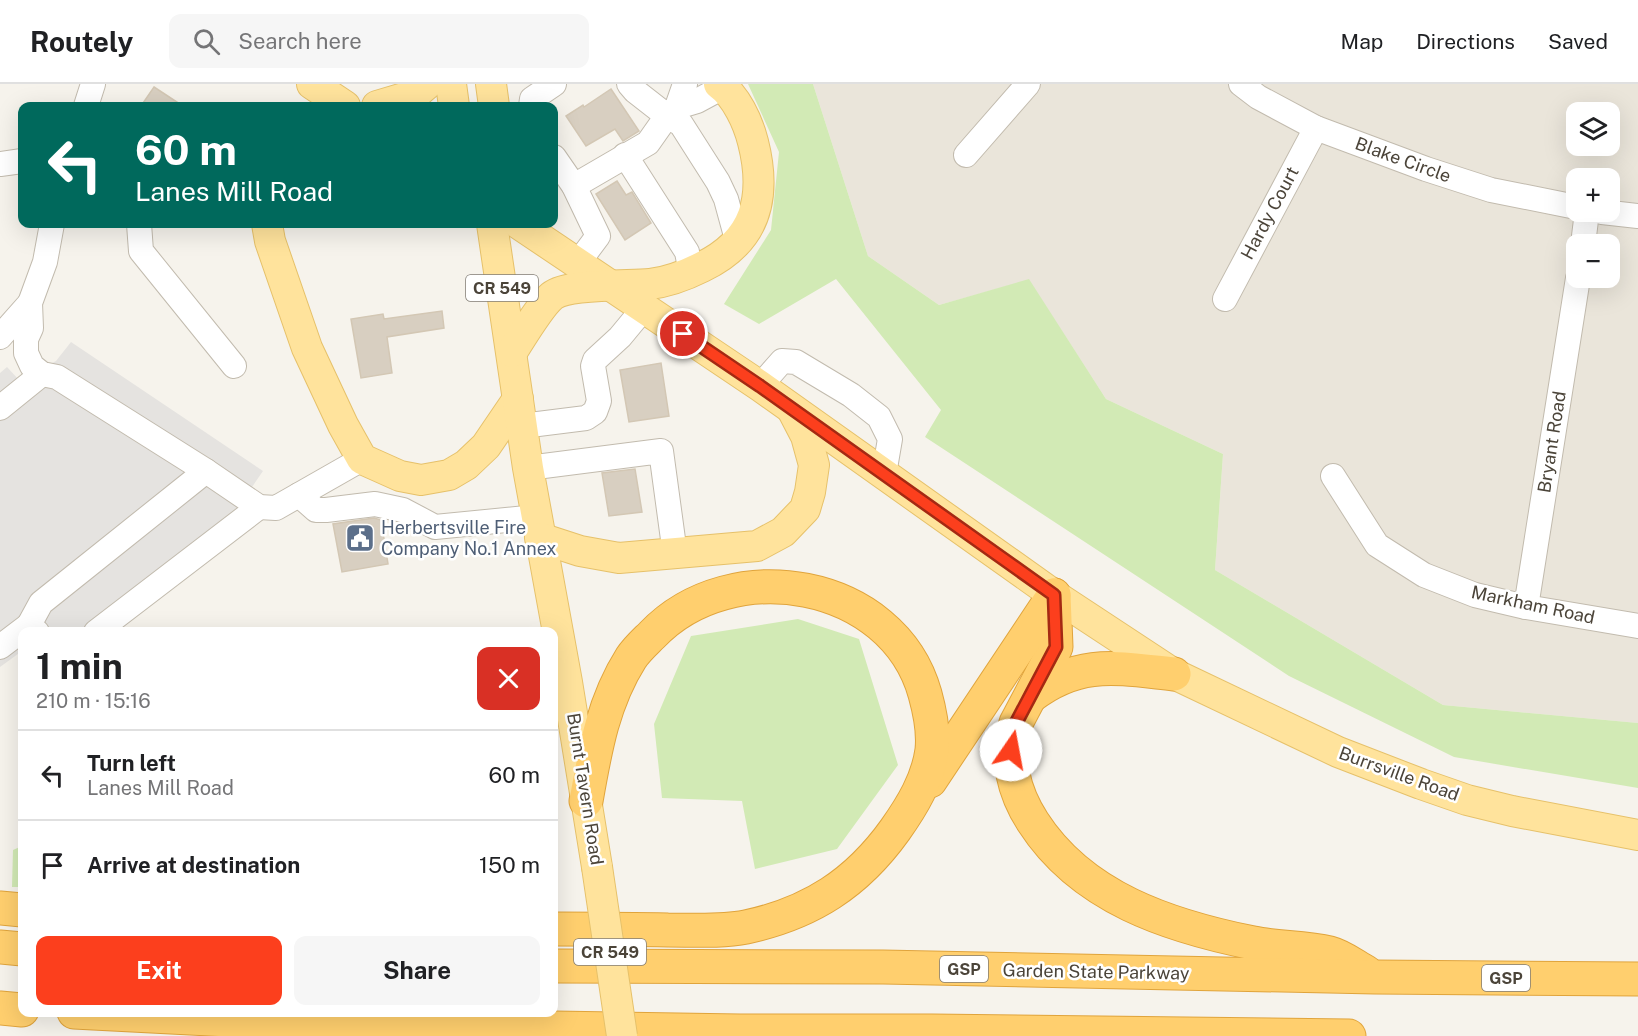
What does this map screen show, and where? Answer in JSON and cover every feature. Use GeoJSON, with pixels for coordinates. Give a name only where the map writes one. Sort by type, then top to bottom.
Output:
{"type":"FeatureCollection","features":[{"type":"Feature","properties":{"kind":"highway"},"geometry":{"type":"LineString","coordinates":[[586,801],[596,747],[610,696],[633,656],[666,621],[691,605],[718,594],[766,586],[797,587],[829,595],[863,612],[890,633],[908,656],[921,679],[931,714],[932,749],[914,803]]}},
{"type":"Feature","properties":{"kind":"highway"},"geometry":{"type":"LineString","coordinates":[[1054,595],[1056,647],[1012,733],[1011,766],[1024,809],[1039,832],[1074,870],[1131,907],[1188,928],[1255,944],[1331,954],[1374,977]]}},
{"type":"Feature","properties":{"kind":"highway"},"geometry":{"type":"LineString","coordinates":[[558,929],[710,930],[743,928],[777,919],[819,901],[859,873],[882,849],[1054,595]]}},
{"type":"Feature","properties":{"kind":"highway"},"geometry":{"type":"LineString","coordinates":[[1031,696],[1049,683],[1089,668],[1121,668],[1174,674]]}},
{"type":"Feature","properties":{"kind":"highway"},"geometry":{"type":"LineString","coordinates":[[0,908],[18,910]]}},
{"type":"Feature","properties":{"kind":"highway"},"geometry":{"type":"LineString","coordinates":[[0,947],[18,949]]}},
{"type":"Feature","properties":{"kind":"highway","name":"Garden State Parkway"},"geometry":{"type":"LineString","coordinates":[[558,966],[883,967],[1374,977],[1638,979]]}},
{"type":"Feature","properties":{"kind":"highway"},"geometry":{"type":"LineString","coordinates":[[0,1008],[18,1010]]}},
{"type":"Feature","properties":{"kind":"highway"},"geometry":{"type":"LineString","coordinates":[[171,1017],[306,1024],[740,1031],[1349,1036]]}},
{"type":"Feature","properties":{"kind":"main road"},"geometry":{"type":"LineString","coordinates":[[312,84],[339,102]]}},
{"type":"Feature","properties":{"kind":"main road"},"geometry":{"type":"LineString","coordinates":[[390,102],[414,95],[427,84]]}},
{"type":"Feature","properties":{"kind":"main road"},"geometry":{"type":"LineString","coordinates":[[450,84],[453,102]]}},
{"type":"Feature","properties":{"kind":"main road"},"geometry":{"type":"LineString","coordinates":[[491,84],[493,102]]}},
{"type":"Feature","properties":{"kind":"main road"},"geometry":{"type":"LineString","coordinates":[[512,352],[552,296],[568,289],[653,283],[691,273],[727,253],[738,243],[756,208],[759,180],[757,156],[751,131],[739,107],[721,85]]}},
{"type":"Feature","properties":{"kind":"main road"},"geometry":{"type":"LineString","coordinates":[[268,228],[270,241],[308,348],[343,425],[362,459],[400,476],[410,478],[421,480],[449,475],[466,465],[520,412]]}},
{"type":"Feature","properties":{"kind":"main road","name":"Burnt Tavern Road"},"geometry":{"type":"LineString","coordinates":[[493,228],[528,468],[557,627]]}},
{"type":"Feature","properties":{"kind":"main road","name":"Burrsville Road"},"geometry":{"type":"LineString","coordinates":[[525,228],[760,386],[1054,595],[1174,674],[1338,752],[1467,800],[1638,835]]}},
{"type":"Feature","properties":{"kind":"main road"},"geometry":{"type":"LineString","coordinates":[[538,527],[580,551],[619,558],[757,546],[783,532],[805,509],[810,492],[813,465],[806,436],[794,411]]}},
{"type":"Feature","properties":{"kind":"main road","name":"Burnt Tavern Road"},"geometry":{"type":"LineString","coordinates":[[558,634],[597,867],[622,1036]]}},
{"type":"Feature","properties":{"kind":"street"},"geometry":{"type":"LineString","coordinates":[[87,102],[93,84]]}},
{"type":"Feature","properties":{"kind":"street"},"geometry":{"type":"LineString","coordinates":[[532,102],[532,99],[554,84]]}},
{"type":"Feature","properties":{"kind":"street"},"geometry":{"type":"LineString","coordinates":[[629,84],[635,91],[672,112],[681,124],[718,182],[726,199],[738,243]]}},
{"type":"Feature","properties":{"kind":"street"},"geometry":{"type":"LineString","coordinates":[[574,186],[648,143],[672,112],[685,84]]}},
{"type":"Feature","properties":{"kind":"street"},"geometry":{"type":"LineString","coordinates":[[966,155],[1028,84]]}},
{"type":"Feature","properties":{"kind":"street","name":"Blake Circle"},"geometry":{"type":"LineString","coordinates":[[1240,84],[1316,128],[1426,169],[1491,190],[1566,205]]}},
{"type":"Feature","properties":{"kind":"street"},"geometry":{"type":"LineString","coordinates":[[672,112],[697,101],[721,85]]}},
{"type":"Feature","properties":{"kind":"street","name":"Hardy Court"},"geometry":{"type":"LineString","coordinates":[[1225,298],[1316,128]]}},
{"type":"Feature","properties":{"kind":"street"},"geometry":{"type":"LineString","coordinates":[[625,155],[687,252],[691,273]]}},
{"type":"Feature","properties":{"kind":"street"},"geometry":{"type":"LineString","coordinates":[[0,164],[18,162]]}},
{"type":"Feature","properties":{"kind":"street"},"geometry":{"type":"LineString","coordinates":[[558,163],[574,186],[598,236],[578,263]]}},
{"type":"Feature","properties":{"kind":"street"},"geometry":{"type":"LineString","coordinates":[[1620,214],[1638,216]]}},
{"type":"Feature","properties":{"kind":"street"},"geometry":{"type":"LineString","coordinates":[[0,337],[30,303],[45,262],[51,228]]}},
{"type":"Feature","properties":{"kind":"street"},"geometry":{"type":"LineString","coordinates":[[140,228],[141,251],[234,366]]}},
{"type":"Feature","properties":{"kind":"street","name":"Bryant Road"},"geometry":{"type":"LineString","coordinates":[[1526,607],[1576,288]]}},
{"type":"Feature","properties":{"kind":"street"},"geometry":{"type":"LineString","coordinates":[[30,303],[31,328],[26,339],[26,353],[32,366],[42,374],[57,377],[259,507],[276,508],[362,459]]}},
{"type":"Feature","properties":{"kind":"street"},"geometry":{"type":"LineString","coordinates":[[520,412],[580,419],[591,416],[599,401],[593,366],[595,360],[620,337],[644,308]]}},
{"type":"Feature","properties":{"kind":"street"},"geometry":{"type":"LineString","coordinates":[[760,386],[782,361],[796,362],[850,395],[879,417],[890,439],[884,474]]}},
{"type":"Feature","properties":{"kind":"street"},"geometry":{"type":"LineString","coordinates":[[0,408],[42,374]]}},
{"type":"Feature","properties":{"kind":"street"},"geometry":{"type":"LineString","coordinates":[[528,468],[661,451],[675,554]]}},
{"type":"Feature","properties":{"kind":"street"},"geometry":{"type":"LineString","coordinates":[[33,627],[41,603],[206,471]]}},
{"type":"Feature","properties":{"kind":"street","name":"Markham Road"},"geometry":{"type":"LineString","coordinates":[[1333,476],[1377,545],[1424,575],[1475,595],[1526,607],[1638,626]]}},
{"type":"Feature","properties":{"kind":"street"},"geometry":{"type":"LineString","coordinates":[[299,495],[316,510],[375,504],[403,510],[435,528],[538,527]]}},
{"type":"Feature","properties":{"kind":"street"},"geometry":{"type":"LineString","coordinates":[[103,627],[259,507]]}},
{"type":"Feature","properties":{"kind":"street"},"geometry":{"type":"LineString","coordinates":[[0,647],[18,637]]}},
{"type":"Feature","properties":{"kind":"shaded area"},"geometry":{"type":"Polygon","coordinates":[[[813,84],[1638,84],[1638,723],[1443,705],[1215,570],[1223,454],[1106,399],[1029,280],[939,305],[868,256],[813,84]]]}},
{"type":"Feature","properties":{"kind":"shaded area"},"geometry":{"type":"Polygon","coordinates":[[[71,342],[263,471],[252,487],[259,507],[121,627],[18,627],[18,654],[0,667],[0,373],[7,367],[19,380],[56,361],[71,342]]]}},
{"type":"Feature","properties":{"kind":"green space"},"geometry":{"type":"Polygon","coordinates":[[[748,84],[813,84],[868,256],[939,305],[1029,279],[1106,399],[1223,454],[1215,570],[1443,705],[1638,723],[1638,788],[1454,757],[1289,676],[925,437],[941,410],[836,279],[759,324],[724,304],[771,230],[779,152],[748,84]]]}},
{"type":"Feature","properties":{"kind":"green space"},"geometry":{"type":"Polygon","coordinates":[[[798,619],[859,639],[898,765],[837,849],[755,869],[742,801],[662,798],[654,724],[691,636],[798,619]]]}},
{"type":"Feature","properties":{"kind":"green space"},"geometry":{"type":"Polygon","coordinates":[[[18,848],[18,887],[12,887],[13,850],[18,848]]]}},
{"type":"Feature","properties":{"kind":"building"},"geometry":{"type":"Polygon","coordinates":[[[154,87],[177,102],[144,102],[154,87]]]}},
{"type":"Feature","properties":{"kind":"building"},"geometry":{"type":"Polygon","coordinates":[[[611,89],[639,131],[623,141],[615,129],[586,146],[566,116],[611,89]]]}},
{"type":"Feature","properties":{"kind":"building"},"geometry":{"type":"Polygon","coordinates":[[[617,181],[626,195],[632,192],[651,223],[625,240],[596,194],[617,181]]]}},
{"type":"Feature","properties":{"kind":"building"},"geometry":{"type":"Polygon","coordinates":[[[442,311],[444,328],[387,337],[392,373],[361,378],[351,319],[383,314],[384,319],[442,311]]]}},
{"type":"Feature","properties":{"kind":"building"},"geometry":{"type":"Polygon","coordinates":[[[661,363],[669,416],[629,422],[620,370],[661,363]]]}},
{"type":"Feature","properties":{"kind":"building"},"geometry":{"type":"Polygon","coordinates":[[[635,469],[642,512],[609,516],[602,473],[635,469]]]}},
{"type":"Feature","properties":{"kind":"building","name":"Herbertsville Fire Company No.1 Annex"},"geometry":{"type":"Polygon","coordinates":[[[374,518],[381,520],[388,564],[342,572],[333,524],[374,518]]]}},
{"type":"Feature","properties":{"kind":"place","name":"Herbertsville Fire Company No.1 Annex"},"geometry":{"type":"Point","coordinates":[360,538]}},
{"type":"Feature","properties":{"kind":"route"},"geometry":{"type":"LineString","coordinates":[[683,334],[1054,595],[1056,647],[1016,723],[1012,733],[1011,750]]}}]}
